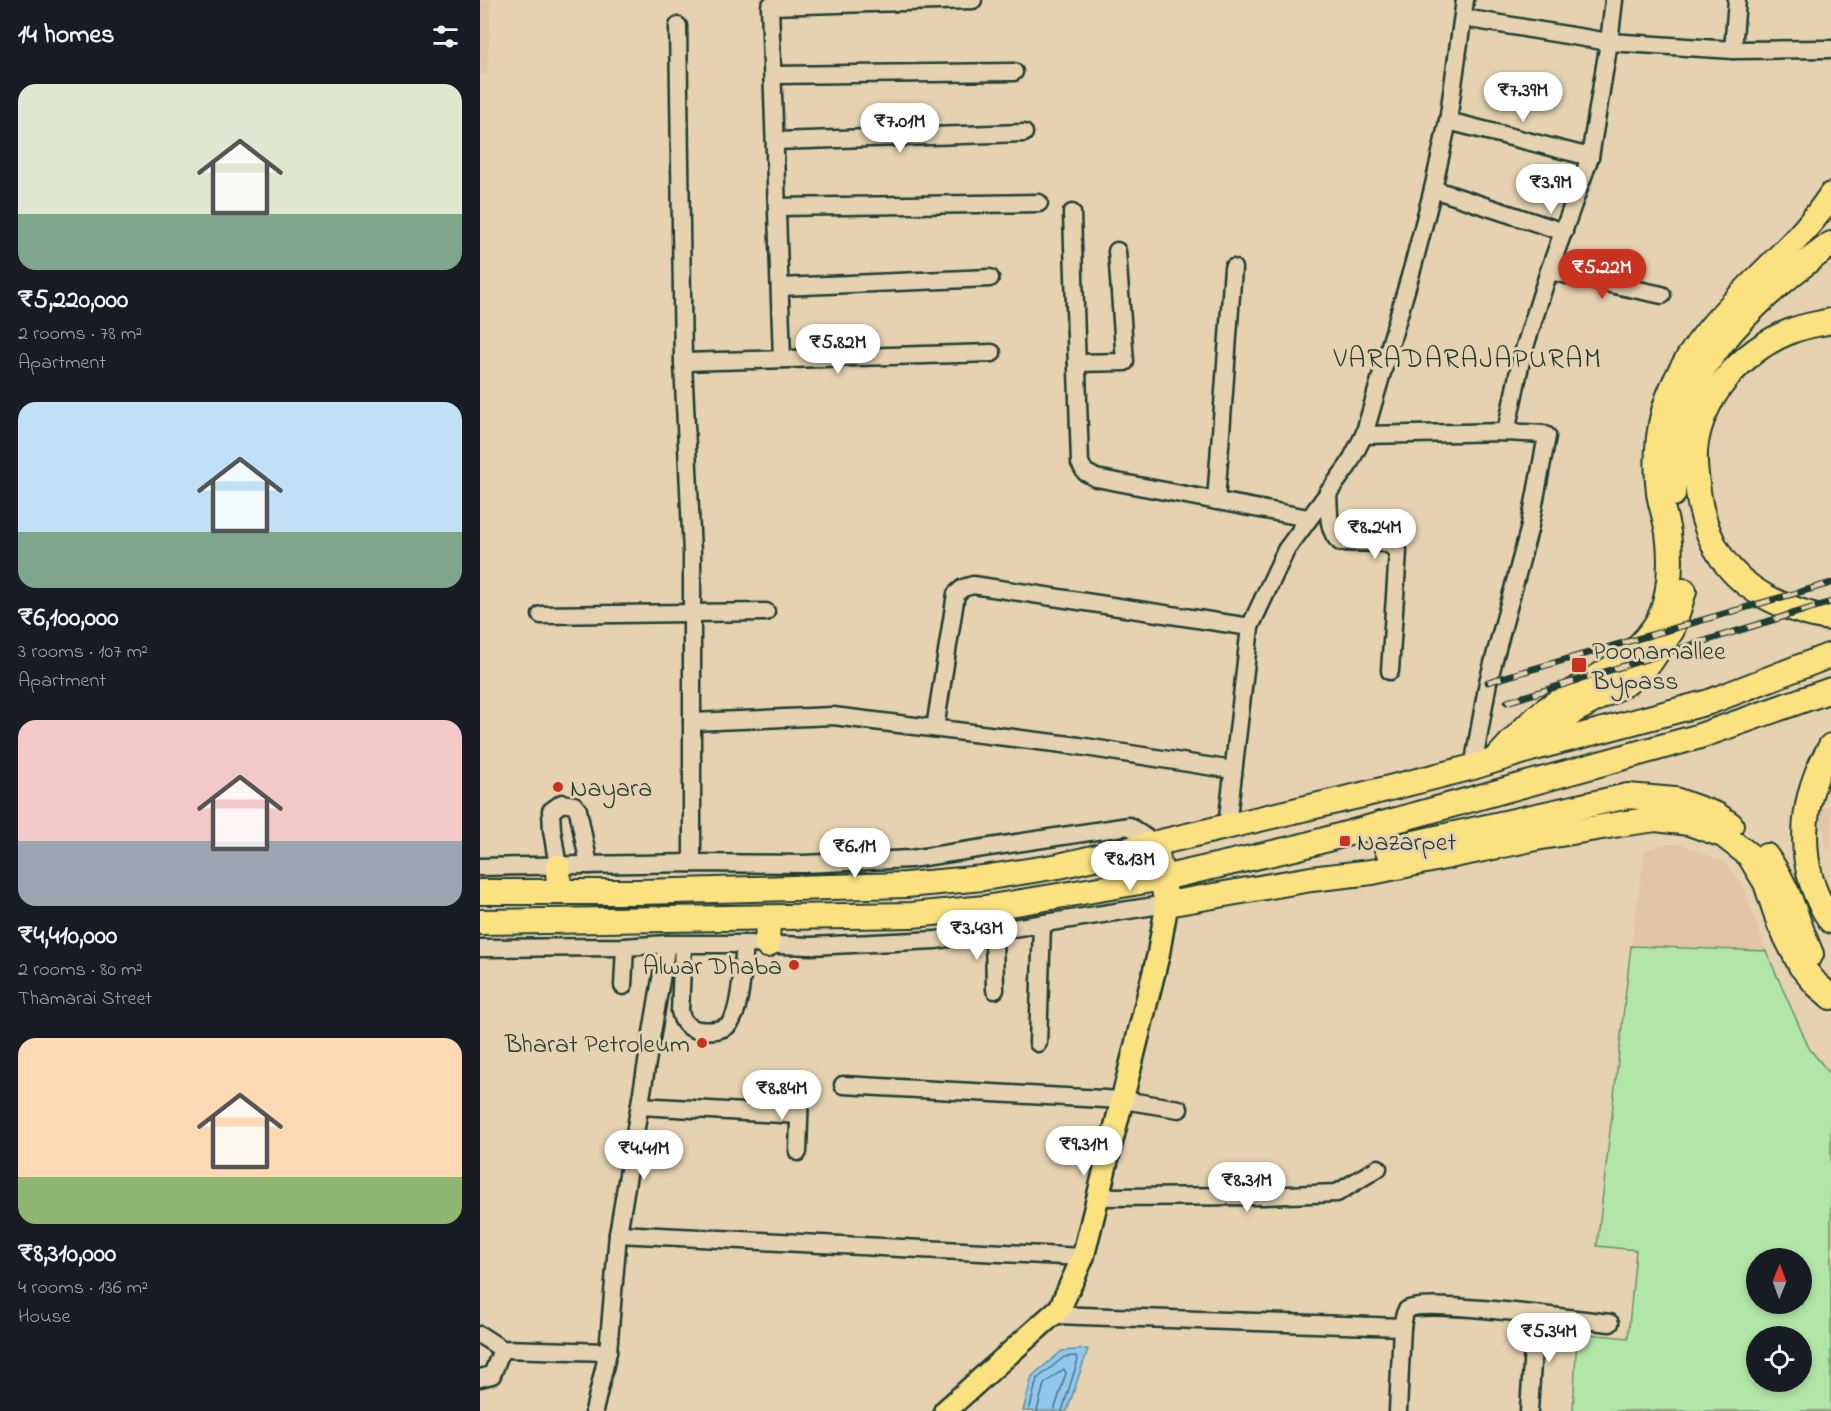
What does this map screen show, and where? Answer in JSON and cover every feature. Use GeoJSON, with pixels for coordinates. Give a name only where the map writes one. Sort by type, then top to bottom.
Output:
{"type":"FeatureCollection","features":[{"type":"Feature","properties":{"kind":"highway"},"geometry":{"type":"LineString","coordinates":[[1484,763],[1541,713],[1570,693],[1604,675],[1640,646],[1655,627],[1667,596],[1670,568],[1668,533],[1659,493],[1657,457],[1662,421],[1672,386],[1698,344],[1810,224],[1831,195]]}},
{"type":"Feature","properties":{"kind":"highway"},"geometry":{"type":"LineString","coordinates":[[1531,749],[1574,711],[1628,682],[1651,661],[1672,630],[1683,594],[1686,563],[1673,496],[1674,455],[1682,414],[1696,378],[1719,347],[1759,303],[1799,267],[1831,244]]}},
{"type":"Feature","properties":{"kind":"highway"},"geometry":{"type":"LineString","coordinates":[[1831,321],[1792,330],[1759,348],[1736,368],[1715,393],[1701,424],[1695,449],[1696,481],[1704,522],[1720,558],[1747,586],[1781,605],[1831,618]]}},
{"type":"Feature","properties":{"kind":"highway"},"geometry":{"type":"LineString","coordinates":[[480,892],[639,892],[906,885],[983,878],[1059,866],[1362,795],[1709,702],[1831,655]]}},
{"type":"Feature","properties":{"kind":"highway"},"geometry":{"type":"LineString","coordinates":[[480,922],[912,915],[985,908],[1163,878],[1299,847],[1697,737],[1831,690]]}},
{"type":"Feature","properties":{"kind":"highway"},"geometry":{"type":"LineString","coordinates":[[1831,746],[1821,763],[1809,793],[1805,836],[1807,864],[1812,881],[1818,898],[1831,921]]}},
{"type":"Feature","properties":{"kind":"highway"},"geometry":{"type":"LineString","coordinates":[[1380,824],[1387,849],[1628,796],[1675,800],[1717,815],[1753,840],[1772,863],[1788,891],[1799,927],[1817,967],[1831,981]]}},
{"type":"Feature","properties":{"kind":"highway"},"geometry":{"type":"LineString","coordinates":[[1155,843],[1167,904],[1311,879],[1372,872],[1526,840],[1620,824],[1656,819],[1678,822],[1723,835],[1749,855],[1766,884],[1780,925],[1801,966],[1831,997]]}},
{"type":"Feature","properties":{"kind":"highway"},"geometry":{"type":"LineString","coordinates":[[558,867],[560,891]]}},
{"type":"Feature","properties":{"kind":"highway"},"geometry":{"type":"LineString","coordinates":[[756,944],[768,919]]}},
{"type":"Feature","properties":{"kind":"main road"},"geometry":{"type":"LineString","coordinates":[[945,1411],[1060,1308],[1083,1257],[1158,956],[1167,904]]}},
{"type":"Feature","properties":{"kind":"street"},"geometry":{"type":"LineString","coordinates":[[782,359],[770,6],[973,0]]}},
{"type":"Feature","properties":{"kind":"street"},"geometry":{"type":"LineString","coordinates":[[1227,826],[1250,627],[1286,550],[1348,466],[1364,435],[1433,189],[1448,121],[1465,0]]}},
{"type":"Feature","properties":{"kind":"street"},"geometry":{"type":"LineString","coordinates":[[1506,432],[1522,356],[1549,271],[1590,157],[1614,0]]}},
{"type":"Feature","properties":{"kind":"street"},"geometry":{"type":"LineString","coordinates":[[1733,50],[1737,0]]}},
{"type":"Feature","properties":{"kind":"street"},"geometry":{"type":"LineString","coordinates":[[1464,18],[1609,42],[1733,50],[1831,49]]}},
{"type":"Feature","properties":{"kind":"street"},"geometry":{"type":"LineString","coordinates":[[678,26],[683,362],[692,554],[692,863]]}},
{"type":"Feature","properties":{"kind":"street"},"geometry":{"type":"LineString","coordinates":[[772,75],[1014,72]]}},
{"type":"Feature","properties":{"kind":"street"},"geometry":{"type":"LineString","coordinates":[[1448,121],[1590,157]]}},
{"type":"Feature","properties":{"kind":"street"},"geometry":{"type":"LineString","coordinates":[[775,141],[1024,133]]}},
{"type":"Feature","properties":{"kind":"street"},"geometry":{"type":"LineString","coordinates":[[1433,189],[1564,232]]}},
{"type":"Feature","properties":{"kind":"street"},"geometry":{"type":"LineString","coordinates":[[777,207],[1039,202]]}},
{"type":"Feature","properties":{"kind":"street"},"geometry":{"type":"LineString","coordinates":[[1072,213],[1080,463],[1085,472],[1096,478],[1308,518]]}},
{"type":"Feature","properties":{"kind":"street"},"geometry":{"type":"LineString","coordinates":[[1077,363],[1125,362],[1117,250]]}},
{"type":"Feature","properties":{"kind":"street"},"geometry":{"type":"LineString","coordinates":[[1216,501],[1233,268]]}},
{"type":"Feature","properties":{"kind":"street"},"geometry":{"type":"LineString","coordinates":[[1549,271],[1662,296]]}},
{"type":"Feature","properties":{"kind":"street"},"geometry":{"type":"LineString","coordinates":[[780,287],[990,278]]}},
{"type":"Feature","properties":{"kind":"street"},"geometry":{"type":"LineString","coordinates":[[683,362],[993,353]]}},
{"type":"Feature","properties":{"kind":"street"},"geometry":{"type":"LineString","coordinates":[[1364,435],[1506,432],[1547,436],[1529,530],[1488,682],[1484,763]]}},
{"type":"Feature","properties":{"kind":"street"},"geometry":{"type":"LineString","coordinates":[[1328,492],[1334,537],[1340,542],[1387,543],[1398,552],[1390,671]]}},
{"type":"Feature","properties":{"kind":"street"},"geometry":{"type":"LineString","coordinates":[[935,728],[956,594],[963,588],[973,585],[1250,627]]}},
{"type":"Feature","properties":{"kind":"street"},"geometry":{"type":"LineString","coordinates":[[541,615],[766,612]]}},
{"type":"Feature","properties":{"kind":"street"},"geometry":{"type":"LineString","coordinates":[[692,722],[833,716],[1079,746],[1233,770]]}},
{"type":"Feature","properties":{"kind":"street"},"geometry":{"type":"LineString","coordinates":[[558,867],[550,819],[551,811],[561,803],[574,805],[578,810],[589,866]]}},
{"type":"Feature","properties":{"kind":"street"},"geometry":{"type":"LineString","coordinates":[[480,867],[692,863],[804,864],[911,859],[1129,826],[1155,843]]}},
{"type":"Feature","properties":{"kind":"street"},"geometry":{"type":"LineString","coordinates":[[480,948],[625,947],[675,944],[811,946],[936,940],[1167,904]]}},
{"type":"Feature","properties":{"kind":"street"},"geometry":{"type":"LineString","coordinates":[[1038,1044],[1042,924]]}},
{"type":"Feature","properties":{"kind":"street"},"geometry":{"type":"LineString","coordinates":[[994,932],[995,990]]}},
{"type":"Feature","properties":{"kind":"street"},"geometry":{"type":"LineString","coordinates":[[675,944],[682,1019],[688,1026],[697,1030],[716,1030],[726,1026],[735,1013],[756,944]]}},
{"type":"Feature","properties":{"kind":"street"},"geometry":{"type":"LineString","coordinates":[[594,1411],[608,1352],[618,1234],[640,1106],[675,944]]}},
{"type":"Feature","properties":{"kind":"street"},"geometry":{"type":"LineString","coordinates":[[623,986],[625,947]]}},
{"type":"Feature","properties":{"kind":"street"},"geometry":{"type":"LineString","coordinates":[[843,1085],[1123,1100],[1179,1109]]}},
{"type":"Feature","properties":{"kind":"street"},"geometry":{"type":"LineString","coordinates":[[798,1152],[800,1090]]}},
{"type":"Feature","properties":{"kind":"street"},"geometry":{"type":"LineString","coordinates":[[640,1106],[799,1116]]}},
{"type":"Feature","properties":{"kind":"street"},"geometry":{"type":"LineString","coordinates":[[1099,1197],[1337,1193],[1378,1168]]}},
{"type":"Feature","properties":{"kind":"street"},"geometry":{"type":"LineString","coordinates":[[618,1234],[1083,1257]]}},
{"type":"Feature","properties":{"kind":"street"},"geometry":{"type":"LineString","coordinates":[[1398,1411],[1402,1327],[1409,1308],[1430,1306],[1610,1323]]}},
{"type":"Feature","properties":{"kind":"street"},"geometry":{"type":"LineString","coordinates":[[1053,1315],[1402,1327]]}},
{"type":"Feature","properties":{"kind":"street"},"geometry":{"type":"LineString","coordinates":[[1529,1411],[1535,1315]]}},
{"type":"Feature","properties":{"kind":"street"},"geometry":{"type":"LineString","coordinates":[[480,1335],[502,1349],[608,1352]]}},
{"type":"Feature","properties":{"kind":"street"},"geometry":{"type":"LineString","coordinates":[[480,1378],[492,1375],[502,1349]]}},
{"type":"Feature","properties":{"kind":"shaded area"},"geometry":{"type":"Polygon","coordinates":[[[480,0],[491,0],[487,74],[480,74],[480,0]]]}},
{"type":"Feature","properties":{"kind":"shaded area"},"geometry":{"type":"Polygon","coordinates":[[[1831,806],[1831,849],[1826,849],[1820,808],[1831,806]]]}},
{"type":"Feature","properties":{"kind":"shaded area"},"geometry":{"type":"Polygon","coordinates":[[[1665,844],[1682,844],[1724,862],[1743,885],[1766,951],[1631,946],[1645,850],[1665,844]]]}},
{"type":"Feature","properties":{"kind":"green space"},"geometry":{"type":"Polygon","coordinates":[[[1631,946],[1766,951],[1809,1048],[1831,1075],[1831,1411],[1573,1411],[1577,1333],[1628,1338],[1636,1250],[1597,1246],[1631,946]]]}},
{"type":"Feature","properties":{"kind":"water"},"geometry":{"type":"Polygon","coordinates":[[[1088,1349],[1067,1411],[1023,1411],[1032,1376],[1062,1351],[1088,1349]]]}},
{"type":"Feature","properties":{"kind":"railway"},"geometry":{"type":"LineString","coordinates":[[1488,682],[1831,583]]}},
{"type":"Feature","properties":{"kind":"railway"},"geometry":{"type":"LineString","coordinates":[[1507,702],[1831,602]]}},
{"type":"Feature","properties":{"kind":"place","name":"Poonamallee Bypass"},"geometry":{"type":"Point","coordinates":[1579,665]}},
{"type":"Feature","properties":{"kind":"place","name":"Nayara"},"geometry":{"type":"Point","coordinates":[558,787]}},
{"type":"Feature","properties":{"kind":"place","name":"Nazarpet"},"geometry":{"type":"Point","coordinates":[1345,841]}},
{"type":"Feature","properties":{"kind":"place","name":"Alwar Dhaba"},"geometry":{"type":"Point","coordinates":[794,965]}},
{"type":"Feature","properties":{"kind":"place","name":"Bharat Petroleum"},"geometry":{"type":"Point","coordinates":[702,1043]}},
{"type":"Feature","properties":{"kind":"district","name":"VARADARAJAPURAM"},"geometry":{"type":"Point","coordinates":[1468,357]}}]}
